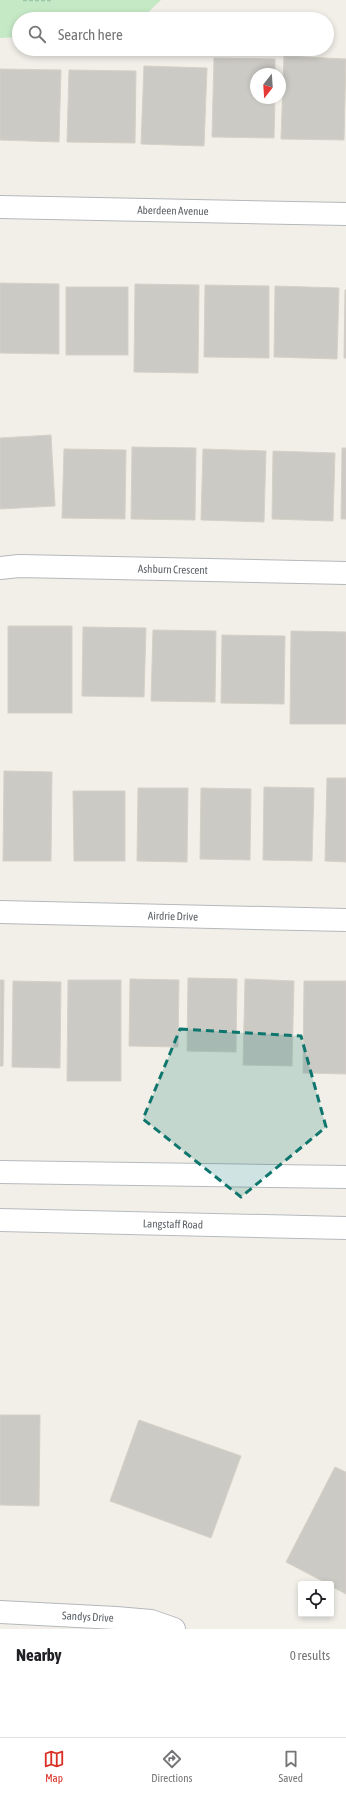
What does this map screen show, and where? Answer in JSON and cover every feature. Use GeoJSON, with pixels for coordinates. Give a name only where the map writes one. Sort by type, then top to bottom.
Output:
{"type":"FeatureCollection","features":[{"type":"Feature","properties":{"kind":"street","name":"Aberdeen Avenue"},"geometry":{"type":"LineString","coordinates":[[0,207],[346,214]]}},
{"type":"Feature","properties":{"kind":"street","name":"Ashburn Crescent"},"geometry":{"type":"LineString","coordinates":[[0,568],[19,566],[346,573]]}},
{"type":"Feature","properties":{"kind":"street","name":"Airdrie Drive"},"geometry":{"type":"LineString","coordinates":[[0,912],[346,920]]}},
{"type":"Feature","properties":{"kind":"street"},"geometry":{"type":"LineString","coordinates":[[0,1172],[346,1177]]}},
{"type":"Feature","properties":{"kind":"street","name":"Langstaff Road"},"geometry":{"type":"LineString","coordinates":[[0,1220],[346,1228]]}},
{"type":"Feature","properties":{"kind":"street","name":"Sandys Drive"},"geometry":{"type":"LineString","coordinates":[[0,1612],[116,1618],[151,1622],[174,1629]]}},
{"type":"Feature","properties":{"kind":"path"},"geometry":{"type":"LineString","coordinates":[[23,0],[51,0]]}},
{"type":"Feature","properties":{"kind":"highlighted area"},"geometry":{"type":"Polygon","coordinates":[[[180,1029],[301,1036],[326,1127],[241,1197],[143,1119],[180,1029]]]}},
{"type":"Feature","properties":{"kind":"green space"},"geometry":{"type":"Polygon","coordinates":[[[0,0],[161,0],[148,12],[12,12],[12,37],[0,38],[0,0]]]}},
{"type":"Feature","properties":{"kind":"building"},"geometry":{"type":"Polygon","coordinates":[[[284,56],[346,59],[344,140],[281,139],[282,104],[286,104],[286,68],[284,68],[284,56]]]}},
{"type":"Feature","properties":{"kind":"building"},"geometry":{"type":"Polygon","coordinates":[[[214,58],[275,59],[275,68],[250,68],[250,104],[275,104],[274,138],[212,137],[214,58]]]}},
{"type":"Feature","properties":{"kind":"building"},"geometry":{"type":"Polygon","coordinates":[[[144,66],[207,68],[204,146],[141,144],[144,66]]]}},
{"type":"Feature","properties":{"kind":"building"},"geometry":{"type":"Polygon","coordinates":[[[0,69],[61,70],[59,142],[0,140],[0,69]]]}},
{"type":"Feature","properties":{"kind":"building"},"geometry":{"type":"Polygon","coordinates":[[[69,70],[136,71],[135,143],[67,142],[69,70]]]}},
{"type":"Feature","properties":{"kind":"building"},"geometry":{"type":"Polygon","coordinates":[[[0,283],[59,284],[59,354],[0,353],[0,283]]]}},
{"type":"Feature","properties":{"kind":"building"},"geometry":{"type":"Polygon","coordinates":[[[135,284],[199,285],[198,373],[134,372],[135,284]]]}},
{"type":"Feature","properties":{"kind":"building"},"geometry":{"type":"Polygon","coordinates":[[[205,285],[269,286],[269,358],[204,357],[205,285]]]}},
{"type":"Feature","properties":{"kind":"building"},"geometry":{"type":"Polygon","coordinates":[[[275,286],[339,288],[337,359],[274,357],[275,286]]]}},
{"type":"Feature","properties":{"kind":"building"},"geometry":{"type":"Polygon","coordinates":[[[66,287],[128,287],[128,355],[66,355],[66,287]]]}},
{"type":"Feature","properties":{"kind":"building"},"geometry":{"type":"Polygon","coordinates":[[[345,290],[346,358],[344,358],[345,290]]]}},
{"type":"Feature","properties":{"kind":"building"},"geometry":{"type":"Polygon","coordinates":[[[51,435],[55,506],[0,509],[0,438],[51,435]]]}},
{"type":"Feature","properties":{"kind":"building"},"geometry":{"type":"Polygon","coordinates":[[[132,447],[196,448],[195,520],[131,519],[132,447]]]}},
{"type":"Feature","properties":{"kind":"building"},"geometry":{"type":"Polygon","coordinates":[[[342,448],[346,448],[346,519],[341,519],[342,448]]]}},
{"type":"Feature","properties":{"kind":"building"},"geometry":{"type":"Polygon","coordinates":[[[64,449],[126,450],[125,519],[62,518],[64,449]]]}},
{"type":"Feature","properties":{"kind":"building"},"geometry":{"type":"Polygon","coordinates":[[[203,449],[266,451],[264,522],[201,520],[203,449]]]}},
{"type":"Feature","properties":{"kind":"building"},"geometry":{"type":"Polygon","coordinates":[[[273,451],[335,453],[333,521],[272,519],[273,451]]]}},
{"type":"Feature","properties":{"kind":"building"},"geometry":{"type":"Polygon","coordinates":[[[8,626],[72,626],[72,713],[8,713],[8,626]]]}},
{"type":"Feature","properties":{"kind":"building"},"geometry":{"type":"Polygon","coordinates":[[[83,627],[146,628],[144,697],[82,696],[83,627]]]}},
{"type":"Feature","properties":{"kind":"building"},"geometry":{"type":"Polygon","coordinates":[[[153,630],[216,631],[215,702],[151,701],[153,630]]]}},
{"type":"Feature","properties":{"kind":"building"},"geometry":{"type":"Polygon","coordinates":[[[291,631],[346,632],[346,724],[290,724],[291,631]]]}},
{"type":"Feature","properties":{"kind":"building"},"geometry":{"type":"Polygon","coordinates":[[[222,635],[285,636],[284,704],[221,703],[222,635]]]}},
{"type":"Feature","properties":{"kind":"building"},"geometry":{"type":"Polygon","coordinates":[[[4,771],[52,772],[51,861],[3,861],[4,771]]]}},
{"type":"Feature","properties":{"kind":"building"},"geometry":{"type":"Polygon","coordinates":[[[327,778],[346,778],[346,862],[325,861],[327,778]]]}},
{"type":"Feature","properties":{"kind":"building"},"geometry":{"type":"Polygon","coordinates":[[[264,787],[314,788],[312,861],[263,860],[264,787]]]}},
{"type":"Feature","properties":{"kind":"building"},"geometry":{"type":"Polygon","coordinates":[[[138,788],[188,788],[187,862],[137,861],[138,788]]]}},
{"type":"Feature","properties":{"kind":"building"},"geometry":{"type":"Polygon","coordinates":[[[201,788],[251,789],[250,860],[200,859],[201,788]]]}},
{"type":"Feature","properties":{"kind":"building"},"geometry":{"type":"Polygon","coordinates":[[[73,791],[125,791],[125,861],[74,861],[73,791]]]}},
{"type":"Feature","properties":{"kind":"building"},"geometry":{"type":"Polygon","coordinates":[[[188,978],[237,979],[236,1052],[187,1051],[188,978]]]}},
{"type":"Feature","properties":{"kind":"building"},"geometry":{"type":"Polygon","coordinates":[[[130,979],[179,980],[178,1047],[129,1046],[130,979]]]}},
{"type":"Feature","properties":{"kind":"building"},"geometry":{"type":"Polygon","coordinates":[[[245,979],[294,981],[292,1066],[243,1065],[245,979]]]}},
{"type":"Feature","properties":{"kind":"building"},"geometry":{"type":"Polygon","coordinates":[[[0,980],[4,980],[3,1066],[0,1066],[0,980]]]}},
{"type":"Feature","properties":{"kind":"building"},"geometry":{"type":"Polygon","coordinates":[[[68,980],[121,980],[121,1081],[67,1081],[68,980]]]}},
{"type":"Feature","properties":{"kind":"building"},"geometry":{"type":"Polygon","coordinates":[[[13,981],[61,982],[60,1068],[12,1067],[13,981]]]}},
{"type":"Feature","properties":{"kind":"building"},"geometry":{"type":"Polygon","coordinates":[[[304,981],[346,981],[346,1074],[303,1073],[304,981]]]}},
{"type":"Feature","properties":{"kind":"building"},"geometry":{"type":"Polygon","coordinates":[[[0,1415],[40,1415],[39,1506],[0,1505],[0,1415]]]}},
{"type":"Feature","properties":{"kind":"building"},"geometry":{"type":"Polygon","coordinates":[[[139,1420],[241,1456],[211,1538],[110,1501],[139,1420]]]}},
{"type":"Feature","properties":{"kind":"building"},"geometry":{"type":"Polygon","coordinates":[[[335,1467],[346,1472],[346,1594],[334,1588],[334,1581],[322,1581],[286,1562],[335,1467]]]}}]}
